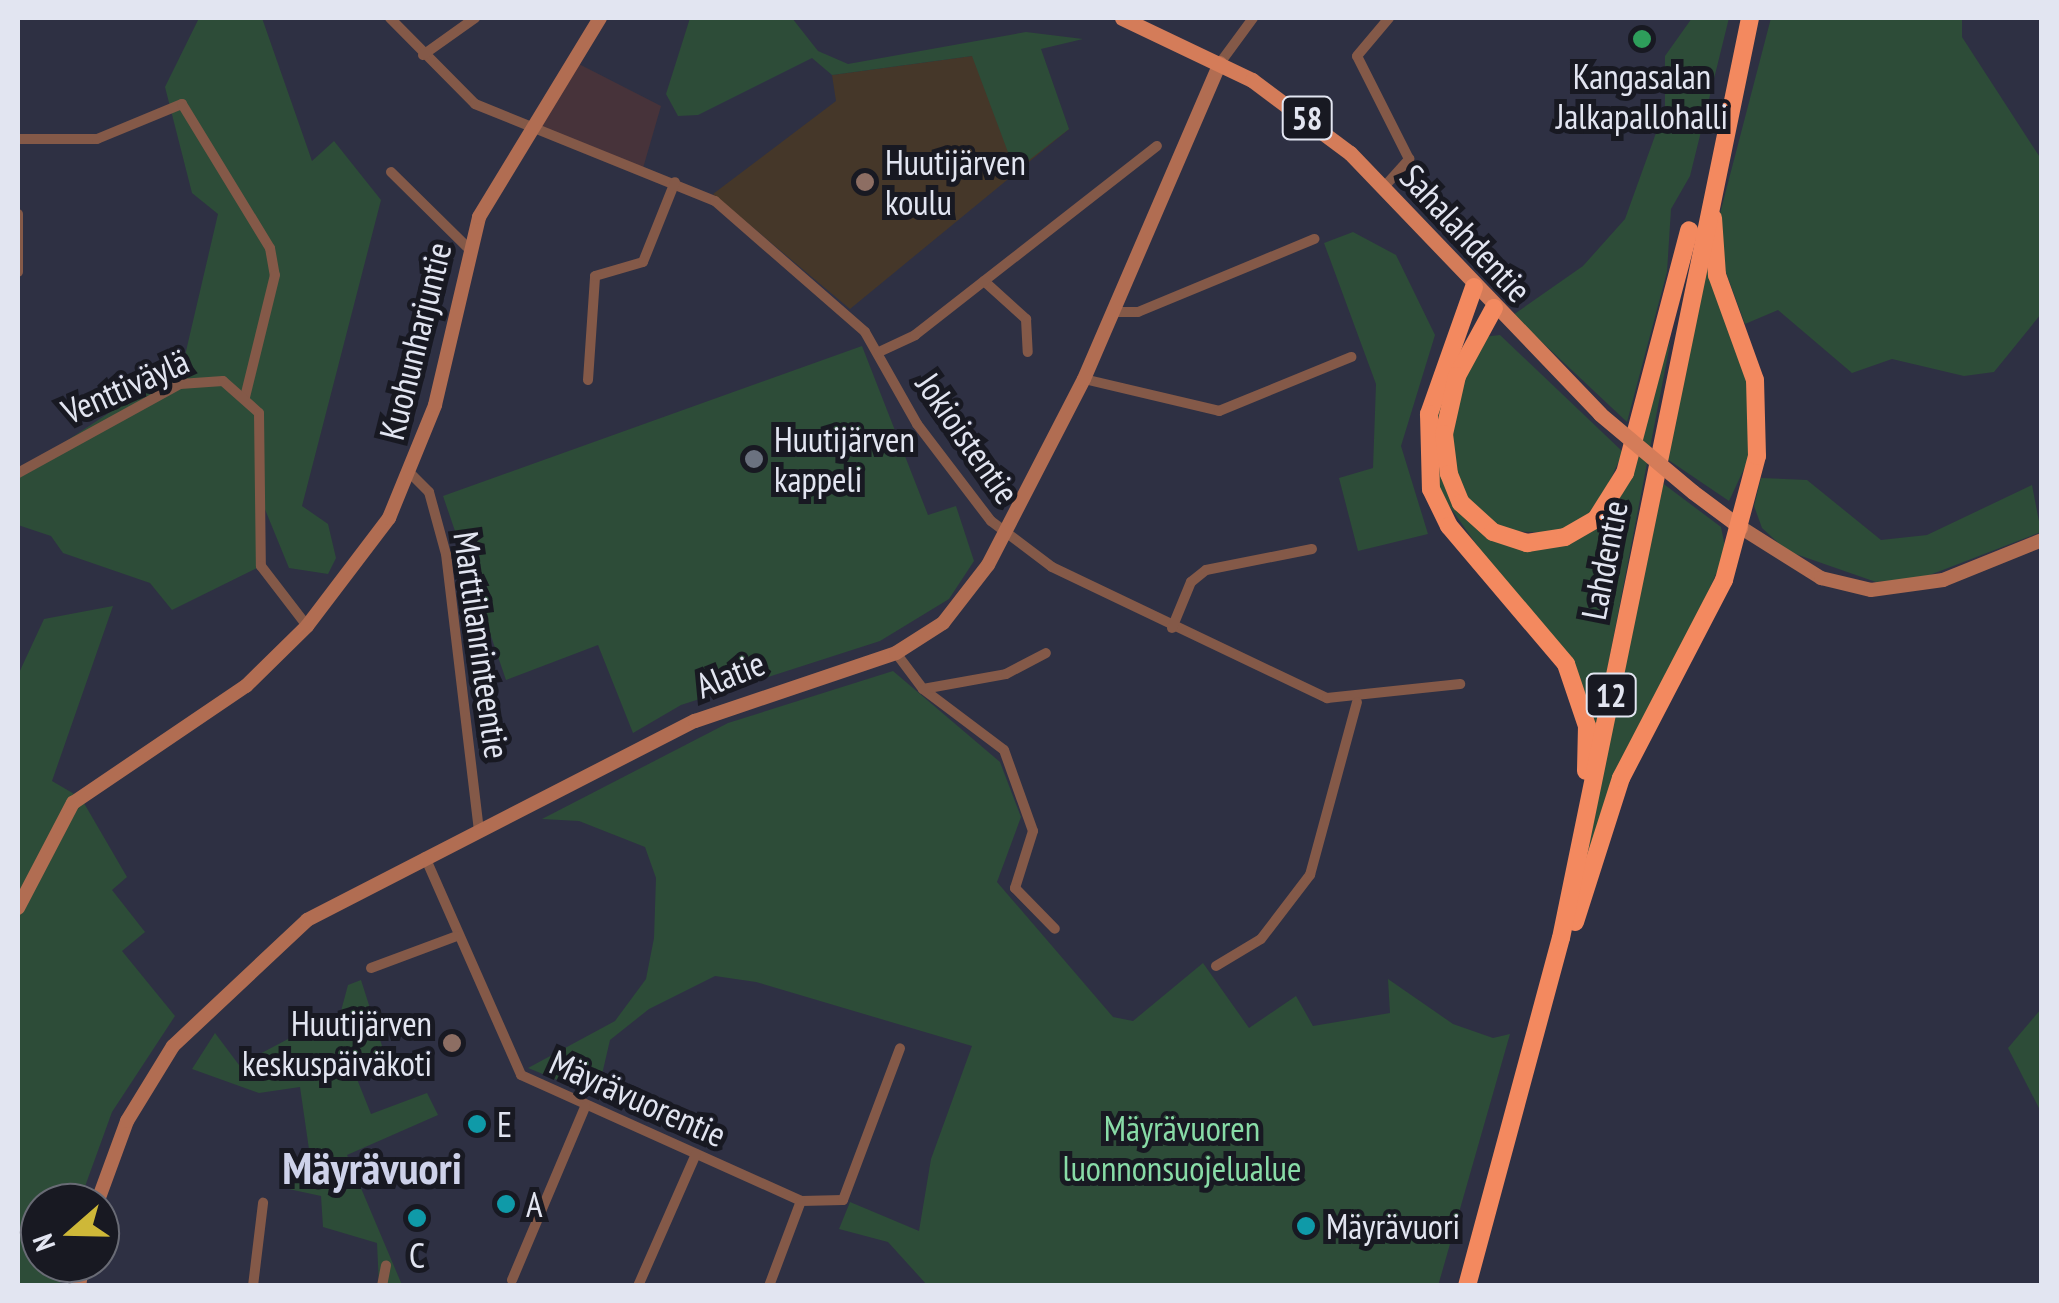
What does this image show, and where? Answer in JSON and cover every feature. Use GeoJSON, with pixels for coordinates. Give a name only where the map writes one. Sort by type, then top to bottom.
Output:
{"type":"FeatureCollection","features":[{"type":"Feature","properties":{"kind":"highway","name":"Lahdentie"},"geometry":{"type":"LineString","coordinates":[[1466,1286],[1542,1025],[1736,70],[1750,18]]}},
{"type":"Feature","properties":{"kind":"highway"},"geometry":{"type":"LineString","coordinates":[[1494,308],[1452,393],[1448,474],[1461,503],[1493,532],[1552,540],[1596,518],[1624,473],[1743,42]]}},
{"type":"Feature","properties":{"kind":"highway"},"geometry":{"type":"LineString","coordinates":[[1542,1025],[1621,778],[1724,580],[1740,527],[1760,418],[1712,243],[1736,70]]}},
{"type":"Feature","properties":{"kind":"highway"},"geometry":{"type":"LineString","coordinates":[[1474,287],[1435,392],[1426,465],[1442,516],[1552,644],[1582,703],[1586,766],[1561,938]]}},
{"type":"Feature","properties":{"kind":"main road","name":"Sahalahdentie"},"geometry":{"type":"LineString","coordinates":[[1122,18],[1220,63],[1289,104],[1384,187],[1474,287],[1600,414],[1740,527]]}},
{"type":"Feature","properties":{"kind":"street","name":"Jokioistentie"},"geometry":{"type":"LineString","coordinates":[[390,18],[475,104],[675,182],[761,240],[879,352],[917,424],[1003,532],[1172,628],[1287,685],[1356,702],[1460,684]]}},
{"type":"Feature","properties":{"kind":"street"},"geometry":{"type":"LineString","coordinates":[[423,55],[475,18]]}},
{"type":"Feature","properties":{"kind":"street","name":"Kuohunharjuntie"},"geometry":{"type":"LineString","coordinates":[[18,908],[73,804],[246,686],[307,626],[412,475],[468,247],[600,18]]}},
{"type":"Feature","properties":{"kind":"street"},"geometry":{"type":"LineString","coordinates":[[1220,63],[1253,18]]}},
{"type":"Feature","properties":{"kind":"street"},"geometry":{"type":"LineString","coordinates":[[1384,187],[1409,159],[1357,56],[1389,18]]}},
{"type":"Feature","properties":{"kind":"street","name":"Alatie"},"geometry":{"type":"LineString","coordinates":[[104,1183],[126,1122],[196,1019],[307,920],[740,700],[896,653],[967,599],[1084,379],[1220,63]]}},
{"type":"Feature","properties":{"kind":"street"},"geometry":{"type":"LineString","coordinates":[[18,139],[98,139],[182,104],[270,248],[275,275],[245,398],[259,413],[258,558],[271,590],[307,626]]}},
{"type":"Feature","properties":{"kind":"street"},"geometry":{"type":"LineString","coordinates":[[879,352],[984,282],[1157,146]]}},
{"type":"Feature","properties":{"kind":"street"},"geometry":{"type":"LineString","coordinates":[[391,172],[468,247]]}},
{"type":"Feature","properties":{"kind":"street"},"geometry":{"type":"LineString","coordinates":[[588,380],[595,276],[643,262],[675,182]]}},
{"type":"Feature","properties":{"kind":"street"},"geometry":{"type":"LineString","coordinates":[[18,214],[18,272]]}},
{"type":"Feature","properties":{"kind":"street"},"geometry":{"type":"LineString","coordinates":[[1114,312],[1138,312],[1314,239]]}},
{"type":"Feature","properties":{"kind":"street"},"geometry":{"type":"LineString","coordinates":[[984,282],[1026,319],[1028,352]]}},
{"type":"Feature","properties":{"kind":"street"},"geometry":{"type":"LineString","coordinates":[[1084,379],[1219,411],[1351,357]]}},
{"type":"Feature","properties":{"kind":"street","name":"Venttiväylä"},"geometry":{"type":"LineString","coordinates":[[18,473],[194,379],[223,381],[245,398]]}},
{"type":"Feature","properties":{"kind":"street","name":"Marttilanrinteentie"},"geometry":{"type":"LineString","coordinates":[[412,475],[429,492],[446,554],[479,830]]}},
{"type":"Feature","properties":{"kind":"street"},"geometry":{"type":"LineString","coordinates":[[1740,527],[1821,578],[1872,590],[1943,580],[2042,540]]}},
{"type":"Feature","properties":{"kind":"street"},"geometry":{"type":"LineString","coordinates":[[1172,628],[1206,570],[1312,549]]}},
{"type":"Feature","properties":{"kind":"street"},"geometry":{"type":"LineString","coordinates":[[896,653],[924,690],[1004,750],[1033,831],[1015,888],[1055,929]]}},
{"type":"Feature","properties":{"kind":"street"},"geometry":{"type":"LineString","coordinates":[[924,690],[1006,674],[1046,653]]}},
{"type":"Feature","properties":{"kind":"street"},"geometry":{"type":"LineString","coordinates":[[1216,966],[1261,939],[1310,875],[1356,702]]}},
{"type":"Feature","properties":{"kind":"street","name":"Mäyrävuorentie"},"geometry":{"type":"LineString","coordinates":[[425,857],[521,1075],[801,1201],[844,1200],[900,1048]]}},
{"type":"Feature","properties":{"kind":"street"},"geometry":{"type":"LineString","coordinates":[[371,968],[458,936]]}},
{"type":"Feature","properties":{"kind":"street"},"geometry":{"type":"LineString","coordinates":[[512,1280],[585,1107]]}},
{"type":"Feature","properties":{"kind":"street"},"geometry":{"type":"LineString","coordinates":[[638,1286],[696,1154]]}},
{"type":"Feature","properties":{"kind":"street"},"geometry":{"type":"LineString","coordinates":[[769,1286],[801,1201]]}},
{"type":"Feature","properties":{"kind":"street"},"geometry":{"type":"LineString","coordinates":[[253,1286],[264,1203]]}},
{"type":"Feature","properties":{"kind":"street"},"geometry":{"type":"LineString","coordinates":[[382,1286],[386,1265]]}},
{"type":"Feature","properties":{"kind":"shaded area","name":"Huutijärven koulu"},"geometry":{"type":"Polygon","coordinates":[[[1016,50],[1069,129],[850,309],[713,194],[836,101],[832,75],[1016,50]]]}},
{"type":"Feature","properties":{"kind":"shaded area"},"geometry":{"type":"Polygon","coordinates":[[[575,62],[661,106],[641,175],[530,128],[575,62]]]}},
{"type":"Feature","properties":{"kind":"green space"},"geometry":{"type":"Polygon","coordinates":[[[199,18],[262,18],[312,161],[334,141],[381,200],[302,506],[328,524],[336,558],[328,574],[289,568],[262,502],[261,566],[172,610],[150,583],[63,553],[51,536],[18,525],[18,473],[183,364],[218,214],[192,193],[165,87],[199,18]]]}},
{"type":"Feature","properties":{"kind":"green space"},"geometry":{"type":"Polygon","coordinates":[[[690,18],[792,18],[818,51],[848,64],[1026,32],[1083,39],[1041,49],[1069,129],[1015,171],[972,56],[832,75],[812,58],[698,115],[678,116],[666,94],[690,18]]]}},
{"type":"Feature","properties":{"kind":"green space"},"geometry":{"type":"Polygon","coordinates":[[[1692,18],[1729,18],[1690,176],[1671,209],[1667,272],[1627,422],[1513,315],[1583,266],[1625,219],[1665,108],[1665,56],[1692,18]]]}},
{"type":"Feature","properties":{"kind":"green space"},"geometry":{"type":"Polygon","coordinates":[[[1771,18],[1962,18],[1962,37],[2041,159],[2041,314],[1994,372],[1964,376],[1892,359],[1852,373],[1778,310],[1745,324],[1718,251],[1718,221],[1771,18]]]}},
{"type":"Feature","properties":{"kind":"green space"},"geometry":{"type":"Polygon","coordinates":[[[1353,232],[1396,255],[1435,335],[1401,446],[1428,534],[1358,551],[1339,478],[1373,468],[1376,384],[1324,243],[1353,232]]]}},
{"type":"Feature","properties":{"kind":"green space"},"geometry":{"type":"Polygon","coordinates":[[[1706,246],[1748,386],[1751,454],[1729,501],[1667,459],[1706,246]]]}},
{"type":"Feature","properties":{"kind":"green space"},"geometry":{"type":"Polygon","coordinates":[[[1475,307],[1452,374],[1441,463],[1503,543],[1600,522],[1671,339],[1595,733],[1587,702],[1436,487],[1431,430],[1475,307]]]}},
{"type":"Feature","properties":{"kind":"green space"},"geometry":{"type":"Polygon","coordinates":[[[1500,335],[1623,452],[1598,507],[1560,533],[1505,531],[1472,508],[1458,483],[1450,440],[1457,391],[1483,337],[1500,335]]]}},
{"type":"Feature","properties":{"kind":"green space"},"geometry":{"type":"Polygon","coordinates":[[[862,346],[928,515],[956,506],[974,561],[949,599],[880,641],[681,705],[633,733],[598,645],[506,680],[443,496],[862,346]]]}},
{"type":"Feature","properties":{"kind":"green space"},"geometry":{"type":"Polygon","coordinates":[[[1761,478],[1807,480],[1881,540],[1927,535],[2032,485],[2041,532],[1922,578],[1876,582],[1787,551],[1762,528],[1754,506],[1761,478]]]}},
{"type":"Feature","properties":{"kind":"green space"},"geometry":{"type":"Polygon","coordinates":[[[1661,482],[1721,527],[1726,552],[1582,873],[1661,482]]]}},
{"type":"Feature","properties":{"kind":"green space"},"geometry":{"type":"Polygon","coordinates":[[[113,606],[52,781],[81,798],[127,877],[112,890],[145,932],[122,951],[175,1016],[112,1112],[86,1183],[20,1183],[20,1283],[60,1283],[18,1285],[18,675],[44,619],[113,606]]]}},
{"type":"Feature","properties":{"kind":"green space","name":"Mäyrävuoren luonnonsuojelualue"},"geometry":{"type":"Polygon","coordinates":[[[893,671],[1000,762],[1021,817],[997,882],[1113,1017],[1133,1021],[1203,963],[1249,1028],[1296,996],[1313,1026],[1390,1013],[1388,979],[1453,1024],[1493,1038],[1510,1034],[1438,1286],[927,1285],[888,1242],[839,1229],[850,1202],[919,1231],[931,1159],[972,1046],[756,982],[715,976],[649,1009],[610,1040],[597,1096],[528,1068],[615,1021],[646,979],[654,938],[656,878],[645,847],[579,821],[542,819],[728,723],[893,671]]]}},
{"type":"Feature","properties":{"kind":"green space"},"geometry":{"type":"Polygon","coordinates":[[[361,980],[384,1052],[351,1064],[371,1114],[427,1093],[438,1115],[347,1155],[402,1285],[379,1285],[377,1243],[323,1227],[321,1196],[284,1188],[312,1170],[300,1087],[259,1093],[192,1069],[215,1033],[239,1065],[341,1011],[348,985],[361,980]]]}},
{"type":"Feature","properties":{"kind":"green space"},"geometry":{"type":"Polygon","coordinates":[[[2041,1009],[2041,1112],[2008,1048],[2041,1009]]]}},
{"type":"Feature","properties":{"kind":"place","name":"Kangasalan Jalkapallohalli"},"geometry":{"type":"Point","coordinates":[1642,39]}},
{"type":"Feature","properties":{"kind":"place","name":"Huutijärven koulu"},"geometry":{"type":"Point","coordinates":[865,182]}},
{"type":"Feature","properties":{"kind":"place","name":"Huutijärven kappeli"},"geometry":{"type":"Point","coordinates":[754,459]}},
{"type":"Feature","properties":{"kind":"place","name":"Huutijärven keskuspäiväkoti"},"geometry":{"type":"Point","coordinates":[452,1043]}},
{"type":"Feature","properties":{"kind":"place","name":"E"},"geometry":{"type":"Point","coordinates":[477,1124]}},
{"type":"Feature","properties":{"kind":"place","name":"A"},"geometry":{"type":"Point","coordinates":[506,1204]}},
{"type":"Feature","properties":{"kind":"place","name":"C"},"geometry":{"type":"Point","coordinates":[417,1218]}},
{"type":"Feature","properties":{"kind":"place","name":"Mäyrävuori"},"geometry":{"type":"Point","coordinates":[1306,1226]}},
{"type":"Feature","properties":{"kind":"district","name":"Mäyrävuori"},"geometry":{"type":"Point","coordinates":[372,1168]}}]}
